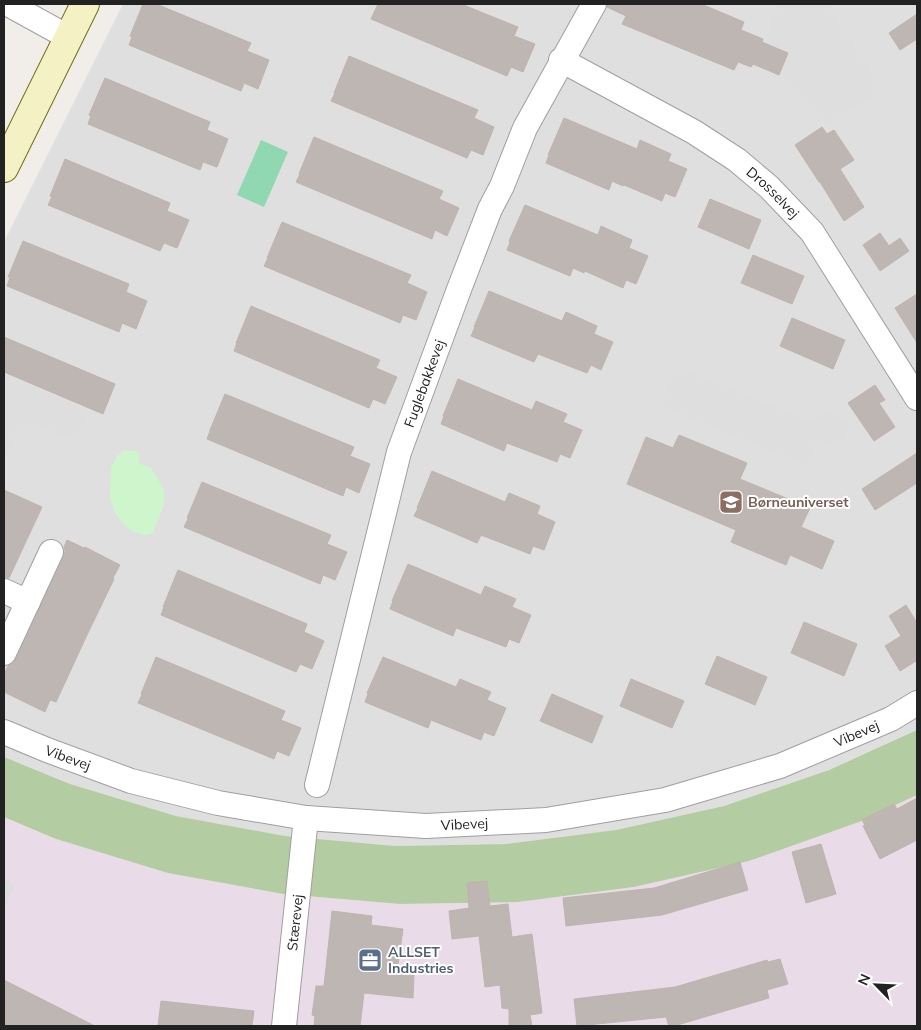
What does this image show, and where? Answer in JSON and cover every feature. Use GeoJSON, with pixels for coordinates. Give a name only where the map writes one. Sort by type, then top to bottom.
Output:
{"type":"FeatureCollection","features":[{"type":"Feature","properties":{"kind":"street"},"geometry":{"type":"LineString","coordinates":[[8,4],[68,36]]}},
{"type":"Feature","properties":{"kind":"street"},"geometry":{"type":"LineString","coordinates":[[4,168],[85,4]]}},
{"type":"Feature","properties":{"kind":"street","name":"Fuglebakkevej"},"geometry":{"type":"LineString","coordinates":[[317,785],[399,452],[490,209],[502,186],[525,128],[594,4]]}},
{"type":"Feature","properties":{"kind":"street","name":"Drosselvej"},"geometry":{"type":"LineString","coordinates":[[562,60],[694,132],[737,160],[770,188],[812,232],[917,398]]}},
{"type":"Feature","properties":{"kind":"street"},"geometry":{"type":"LineString","coordinates":[[4,653],[51,552]]}},
{"type":"Feature","properties":{"kind":"street"},"geometry":{"type":"LineString","coordinates":[[4,591],[28,602]]}},
{"type":"Feature","properties":{"kind":"street","name":"Vibevej"},"geometry":{"type":"LineString","coordinates":[[4,732],[131,781],[218,803],[306,818],[426,826],[537,821],[665,800],[780,766],[891,719],[917,703]]}},
{"type":"Feature","properties":{"kind":"street","name":"Stærevej"},"geometry":{"type":"LineString","coordinates":[[284,1026],[306,818]]}},
{"type":"Feature","properties":{"kind":"shaded area"},"geometry":{"type":"Polygon","coordinates":[[[123,4],[917,4],[917,730],[829,770],[724,806],[616,830],[506,844],[395,846],[285,836],[176,816],[70,784],[4,757],[4,242],[123,4]]]}},
{"type":"Feature","properties":{"kind":"shaded area"},"geometry":{"type":"Polygon","coordinates":[[[781,4],[824,4],[882,90],[826,125],[781,73],[789,53],[765,43],[781,4]]]}},
{"type":"Feature","properties":{"kind":"shaded area"},"geometry":{"type":"Polygon","coordinates":[[[676,367],[812,422],[818,409],[850,422],[840,449],[817,439],[806,465],[661,406],[676,367]]]}},
{"type":"Feature","properties":{"kind":"shaded area"},"geometry":{"type":"Polygon","coordinates":[[[4,375],[87,410],[76,440],[35,425],[22,426],[16,433],[6,453],[4,451],[4,375]]]}},
{"type":"Feature","properties":{"kind":"shaded area"},"geometry":{"type":"Polygon","coordinates":[[[917,795],[917,1026],[4,1026],[4,817],[56,839],[168,873],[283,894],[400,904],[518,902],[634,887],[749,861],[859,822],[917,795]]]}},
{"type":"Feature","properties":{"kind":"shaded area"},"geometry":{"type":"Polygon","coordinates":[[[4,879],[15,885],[4,908],[4,879]]]}},
{"type":"Feature","properties":{"kind":"green space"},"geometry":{"type":"Polygon","coordinates":[[[261,140],[288,152],[264,207],[237,195],[261,140]]]}},
{"type":"Feature","properties":{"kind":"green space"},"geometry":{"type":"Polygon","coordinates":[[[125,450],[135,451],[140,454],[138,463],[151,468],[164,490],[164,505],[153,533],[145,535],[133,532],[122,523],[114,511],[110,497],[111,467],[117,456],[125,450]]]}},
{"type":"Feature","properties":{"kind":"green space"},"geometry":{"type":"Polygon","coordinates":[[[917,730],[917,795],[859,822],[749,861],[634,887],[518,902],[400,904],[283,894],[168,873],[56,839],[4,817],[4,757],[70,784],[176,816],[285,836],[395,846],[506,844],[616,830],[724,806],[829,770],[917,730]]]}},
{"type":"Feature","properties":{"kind":"building"},"geometry":{"type":"Polygon","coordinates":[[[143,4],[156,4],[251,43],[247,51],[269,60],[258,89],[244,83],[241,91],[129,45],[132,37],[130,36],[143,4]]]}},
{"type":"Feature","properties":{"kind":"building"},"geometry":{"type":"Polygon","coordinates":[[[378,4],[461,4],[518,27],[514,36],[535,44],[523,72],[511,67],[507,76],[371,19],[378,4]]]}},
{"type":"Feature","properties":{"kind":"building"},"geometry":{"type":"Polygon","coordinates":[[[608,4],[701,4],[744,22],[741,30],[763,39],[762,42],[788,53],[779,75],[753,64],[751,67],[738,62],[734,70],[622,24],[626,16],[607,7],[608,4]]]}},
{"type":"Feature","properties":{"kind":"building"},"geometry":{"type":"Polygon","coordinates":[[[917,14],[917,39],[900,50],[889,33],[917,14]]]}},
{"type":"Feature","properties":{"kind":"building"},"geometry":{"type":"Polygon","coordinates":[[[349,56],[478,110],[474,118],[494,127],[483,155],[471,150],[467,158],[331,101],[349,56]]]}},
{"type":"Feature","properties":{"kind":"building"},"geometry":{"type":"Polygon","coordinates":[[[105,78],[210,122],[207,130],[228,139],[217,167],[203,162],[200,170],[88,124],[91,116],[89,115],[105,78]]]}},
{"type":"Feature","properties":{"kind":"building"},"geometry":{"type":"Polygon","coordinates":[[[564,118],[637,149],[640,140],[671,154],[668,161],[687,169],[675,197],[665,193],[662,201],[612,181],[609,190],[546,163],[564,118]]]}},
{"type":"Feature","properties":{"kind":"building"},"geometry":{"type":"Polygon","coordinates":[[[822,127],[827,134],[834,130],[854,160],[840,169],[864,207],[844,221],[795,145],[822,127]]]}},
{"type":"Feature","properties":{"kind":"building"},"geometry":{"type":"Polygon","coordinates":[[[314,137],[443,191],[439,199],[459,208],[447,236],[435,230],[432,239],[296,182],[314,137]]]}},
{"type":"Feature","properties":{"kind":"building"},"geometry":{"type":"Polygon","coordinates":[[[65,159],[170,203],[167,211],[189,220],[177,248],[164,243],[160,251],[48,205],[65,159]]]}},
{"type":"Feature","properties":{"kind":"building"},"geometry":{"type":"Polygon","coordinates":[[[710,199],[761,220],[749,249],[698,227],[710,199]]]}},
{"type":"Feature","properties":{"kind":"building"},"geometry":{"type":"Polygon","coordinates":[[[525,205],[598,235],[601,226],[632,240],[629,248],[648,256],[636,284],[626,280],[623,288],[585,271],[584,273],[573,268],[570,276],[507,250],[525,205]]]}},
{"type":"Feature","properties":{"kind":"building"},"geometry":{"type":"Polygon","coordinates":[[[282,222],[411,275],[407,283],[427,292],[416,320],[403,315],[400,323],[264,266],[282,222]]]}},
{"type":"Feature","properties":{"kind":"building"},"geometry":{"type":"Polygon","coordinates":[[[880,233],[889,246],[900,238],[909,251],[880,271],[863,245],[880,233]]]}},
{"type":"Feature","properties":{"kind":"building"},"geometry":{"type":"Polygon","coordinates":[[[23,241],[129,284],[126,292],[147,301],[136,329],[122,323],[119,332],[7,286],[10,277],[8,277],[23,241]]]}},
{"type":"Feature","properties":{"kind":"building"},"geometry":{"type":"Polygon","coordinates":[[[753,255],[804,276],[792,304],[741,283],[753,255]]]}},
{"type":"Feature","properties":{"kind":"building"},"geometry":{"type":"Polygon","coordinates":[[[489,291],[562,321],[566,312],[597,326],[594,334],[613,342],[601,370],[591,365],[587,373],[538,354],[534,362],[471,336],[489,291]]]}},
{"type":"Feature","properties":{"kind":"building"},"geometry":{"type":"Polygon","coordinates":[[[917,294],[917,343],[895,308],[917,294]]]}},
{"type":"Feature","properties":{"kind":"building"},"geometry":{"type":"Polygon","coordinates":[[[251,306],[380,360],[376,368],[397,377],[385,404],[373,399],[369,408],[234,351],[251,306]]]}},
{"type":"Feature","properties":{"kind":"building"},"geometry":{"type":"Polygon","coordinates":[[[792,318],[845,340],[833,369],[780,346],[792,318]]]}},
{"type":"Feature","properties":{"kind":"building"},"geometry":{"type":"Polygon","coordinates":[[[4,337],[115,384],[103,414],[4,372],[4,337]]]}},
{"type":"Feature","properties":{"kind":"building"},"geometry":{"type":"Polygon","coordinates":[[[458,379],[532,410],[536,401],[567,414],[563,422],[582,430],[570,458],[560,454],[557,462],[507,443],[504,451],[441,424],[458,379]]]}},
{"type":"Feature","properties":{"kind":"building"},"geometry":{"type":"Polygon","coordinates":[[[875,385],[885,400],[879,403],[895,427],[874,441],[848,403],[875,385]]]}},
{"type":"Feature","properties":{"kind":"building"},"geometry":{"type":"Polygon","coordinates":[[[225,394],[354,447],[350,456],[370,464],[359,493],[346,487],[343,496],[207,439],[225,394]]]}},
{"type":"Feature","properties":{"kind":"building","name":"Børneuniverset"},"geometry":{"type":"Polygon","coordinates":[[[679,435],[747,463],[740,479],[810,508],[801,527],[834,541],[822,569],[790,555],[786,565],[731,542],[736,530],[627,484],[646,437],[673,448],[679,435]]]}},
{"type":"Feature","properties":{"kind":"building"},"geometry":{"type":"Polygon","coordinates":[[[917,453],[917,483],[875,510],[862,489],[917,453]]]}},
{"type":"Feature","properties":{"kind":"building"},"geometry":{"type":"Polygon","coordinates":[[[432,471],[505,502],[509,493],[540,506],[537,514],[555,522],[544,550],[533,546],[530,554],[481,535],[477,543],[414,516],[432,471]]]}},
{"type":"Feature","properties":{"kind":"building"},"geometry":{"type":"Polygon","coordinates":[[[202,482],[331,535],[327,544],[347,552],[335,580],[323,575],[320,584],[184,527],[202,482]]]}},
{"type":"Feature","properties":{"kind":"building"},"geometry":{"type":"Polygon","coordinates":[[[4,490],[42,507],[9,578],[4,577],[4,490]]]}},
{"type":"Feature","properties":{"kind":"building"},"geometry":{"type":"Polygon","coordinates":[[[67,540],[120,565],[56,702],[50,700],[45,712],[4,692],[4,674],[8,666],[16,659],[63,558],[67,540]]]}},
{"type":"Feature","properties":{"kind":"building"},"geometry":{"type":"Polygon","coordinates":[[[408,564],[481,595],[485,586],[516,599],[512,607],[531,615],[519,643],[509,639],[506,647],[456,628],[453,636],[390,609],[408,564]]]}},
{"type":"Feature","properties":{"kind":"building"},"geometry":{"type":"Polygon","coordinates":[[[178,570],[307,624],[304,632],[324,641],[312,669],[300,664],[296,672],[161,615],[178,570]]]}},
{"type":"Feature","properties":{"kind":"building"},"geometry":{"type":"Polygon","coordinates":[[[906,605],[917,623],[917,663],[916,661],[900,671],[885,646],[901,636],[889,616],[906,605]]]}},
{"type":"Feature","properties":{"kind":"building"},"geometry":{"type":"Polygon","coordinates":[[[804,622],[857,644],[844,676],[791,653],[804,622]]]}},
{"type":"Feature","properties":{"kind":"building"},"geometry":{"type":"Polygon","coordinates":[[[717,656],[767,677],[755,705],[705,684],[717,656]]]}},
{"type":"Feature","properties":{"kind":"building"},"geometry":{"type":"Polygon","coordinates":[[[156,657],[285,711],[281,720],[301,728],[289,756],[277,751],[274,759],[138,703],[156,657]]]}},
{"type":"Feature","properties":{"kind":"building"},"geometry":{"type":"Polygon","coordinates":[[[383,657],[456,687],[460,679],[491,692],[487,700],[506,708],[494,736],[484,732],[481,740],[431,720],[428,728],[365,702],[383,657]]]}},
{"type":"Feature","properties":{"kind":"building"},"geometry":{"type":"Polygon","coordinates":[[[631,679],[684,701],[672,728],[620,706],[631,679]]]}},
{"type":"Feature","properties":{"kind":"building"},"geometry":{"type":"Polygon","coordinates":[[[552,694],[603,716],[592,743],[540,721],[552,694]]]}},
{"type":"Feature","properties":{"kind":"building"},"geometry":{"type":"Polygon","coordinates":[[[917,798],[917,840],[880,859],[863,826],[865,825],[862,820],[894,804],[897,809],[917,798]]]}},
{"type":"Feature","properties":{"kind":"building"},"geometry":{"type":"Polygon","coordinates":[[[821,844],[836,894],[806,903],[792,852],[821,844]]]}},
{"type":"Feature","properties":{"kind":"building"},"geometry":{"type":"Polygon","coordinates":[[[740,862],[748,890],[662,915],[566,926],[563,898],[654,888],[740,862]]]}},
{"type":"Feature","properties":{"kind":"building"},"geometry":{"type":"Polygon","coordinates":[[[487,881],[490,906],[508,904],[512,937],[532,934],[542,1013],[530,1015],[532,1026],[509,1026],[509,1009],[502,1008],[500,985],[485,987],[479,936],[452,939],[449,911],[469,908],[467,883],[487,881]]]}},
{"type":"Feature","properties":{"kind":"building"},"geometry":{"type":"Polygon","coordinates":[[[332,911],[372,916],[371,925],[403,929],[397,973],[414,975],[413,998],[364,993],[360,1026],[314,1026],[315,1016],[312,1015],[316,986],[324,986],[332,911]]]}},
{"type":"Feature","properties":{"kind":"building"},"geometry":{"type":"Polygon","coordinates":[[[780,959],[788,984],[767,990],[769,998],[674,1026],[669,1026],[666,1017],[577,1026],[574,999],[675,987],[767,960],[768,962],[780,959]]]}},
{"type":"Feature","properties":{"kind":"building"},"geometry":{"type":"Polygon","coordinates":[[[4,980],[95,1026],[4,1026],[4,980]]]}},
{"type":"Feature","properties":{"kind":"building"},"geometry":{"type":"Polygon","coordinates":[[[161,1001],[254,1011],[252,1026],[158,1026],[161,1001]]]}},
{"type":"Feature","properties":{"kind":"place","name":"Børneuniverset"},"geometry":{"type":"Point","coordinates":[731,502]}},
{"type":"Feature","properties":{"kind":"place","name":"ALLSET Industries"},"geometry":{"type":"Point","coordinates":[370,960]}}]}
